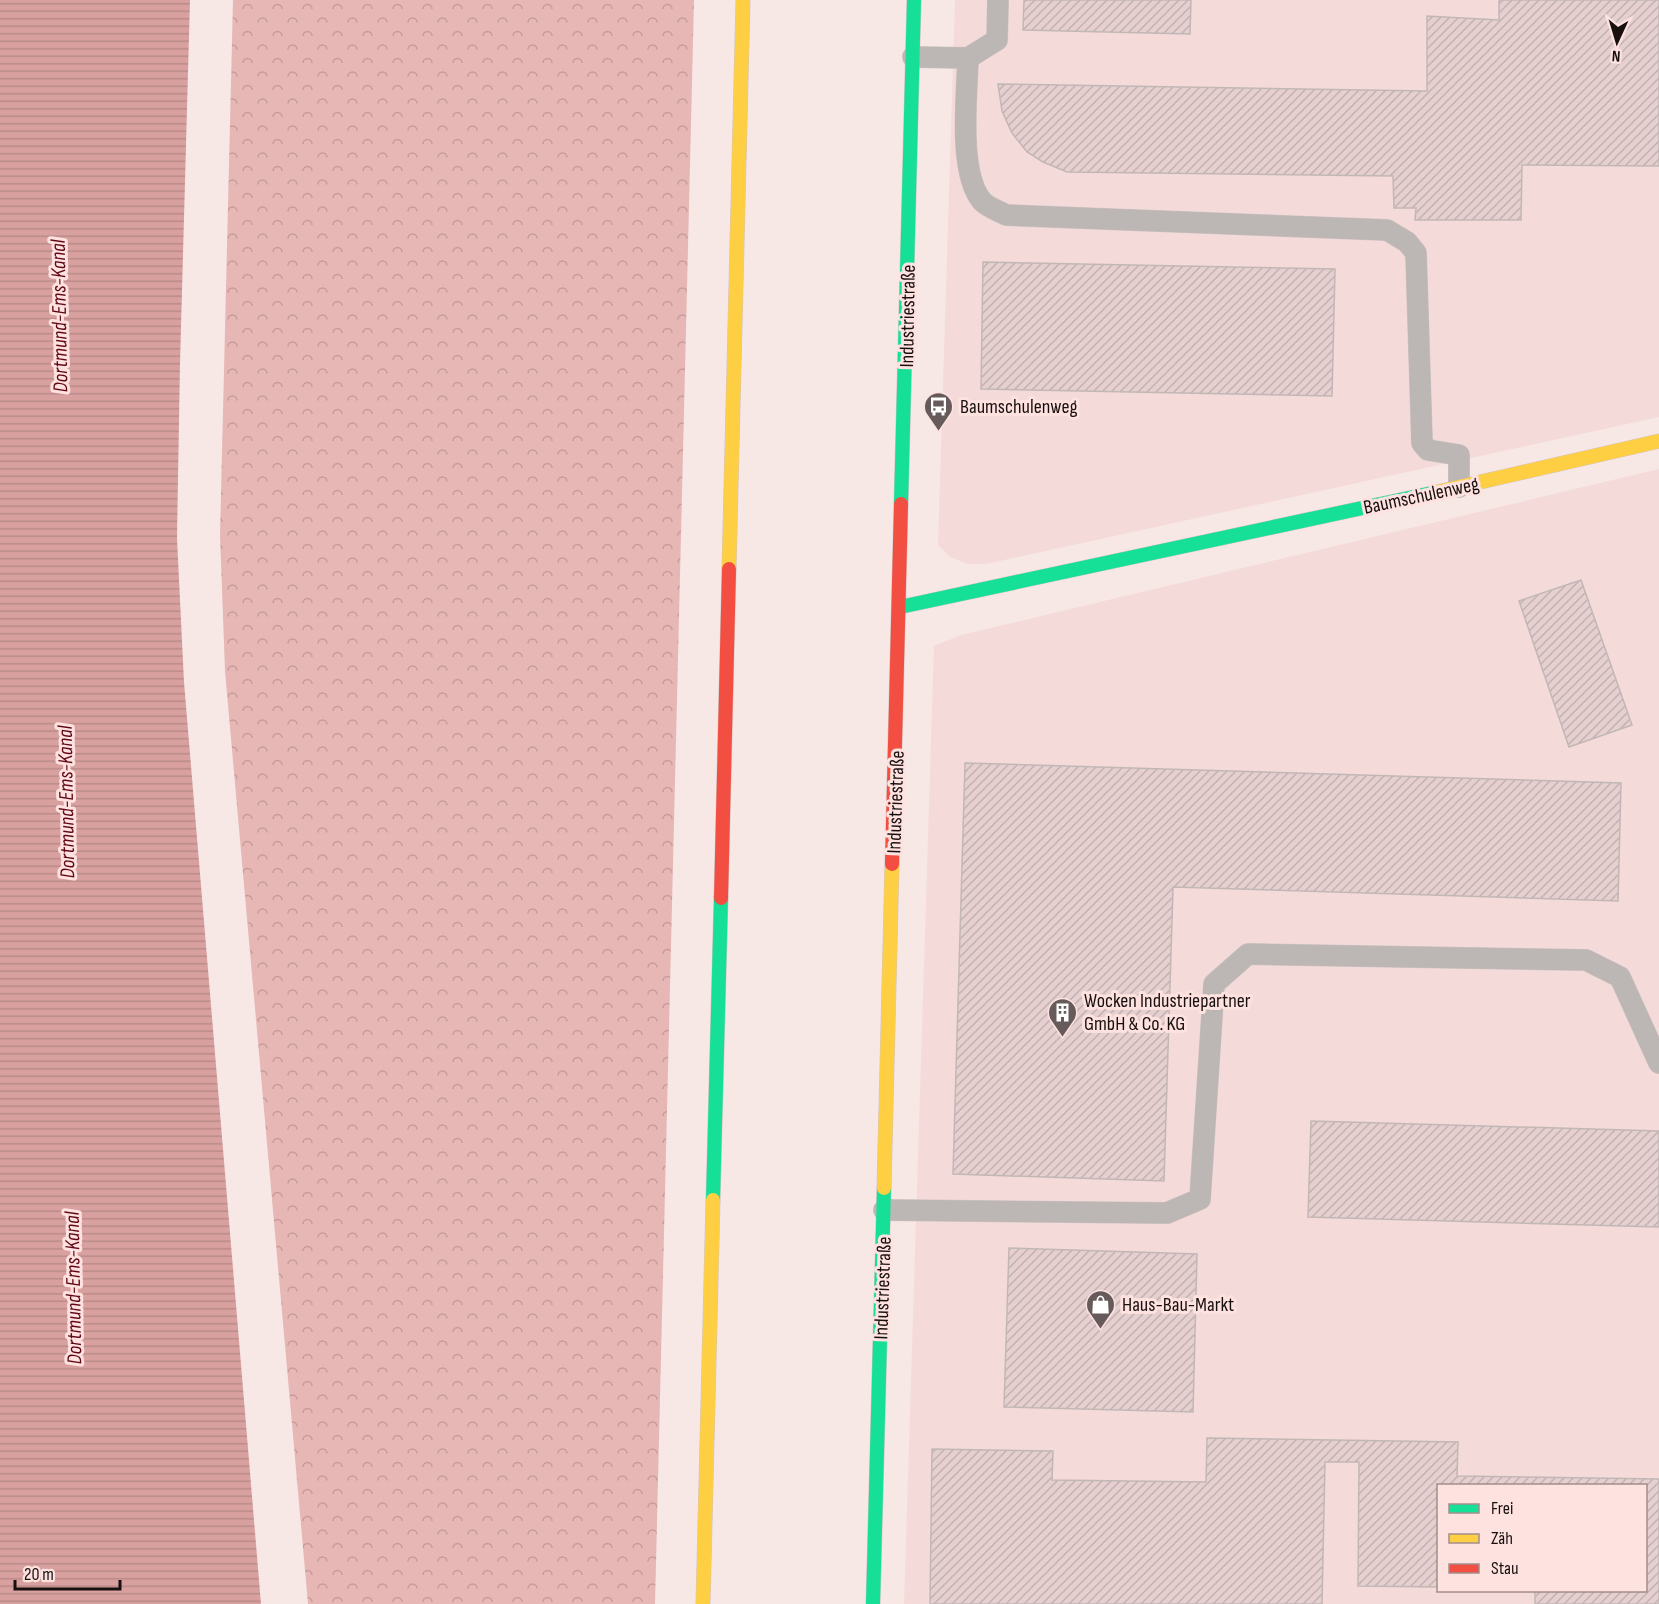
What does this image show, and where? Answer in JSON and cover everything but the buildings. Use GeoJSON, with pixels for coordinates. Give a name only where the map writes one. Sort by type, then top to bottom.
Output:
{"type":"FeatureCollection","features":[{"type":"Feature","properties":{"kind":"street"},"geometry":{"type":"LineString","coordinates":[[703,1604],[743,0]]}},
{"type":"Feature","properties":{"kind":"street","name":"Industriestraße"},"geometry":{"type":"LineString","coordinates":[[873,1604],[914,0]]}},
{"type":"Feature","properties":{"kind":"street","name":"Baumschulenweg"},"geometry":{"type":"LineString","coordinates":[[900,607],[1459,487],[1659,441]]}},
{"type":"Feature","properties":{"kind":"lane"},"geometry":{"type":"LineString","coordinates":[[913,57],[968,58],[998,40],[998,0]]}},
{"type":"Feature","properties":{"kind":"lane"},"geometry":{"type":"LineString","coordinates":[[968,58],[966,136],[970,181],[982,202],[1006,215],[1387,230],[1407,242],[1416,253],[1422,443],[1428,450],[1459,455],[1459,487]]}},
{"type":"Feature","properties":{"kind":"lane"},"geometry":{"type":"LineString","coordinates":[[884,1210],[1167,1213],[1200,1199],[1214,984],[1248,954],[1586,960],[1620,977],[1659,1063]]}},
{"type":"Feature","properties":{"kind":"shaded area"},"geometry":{"type":"Polygon","coordinates":[[[955,0],[1659,0],[1659,417],[986,564],[968,564],[950,557],[938,545],[955,0]]]}},
{"type":"Feature","properties":{"kind":"shaded area"},"geometry":{"type":"Polygon","coordinates":[[[1659,469],[1659,1604],[904,1604],[934,646],[961,635],[1659,469]]]}},
{"type":"Feature","properties":{"kind":"green space"},"geometry":{"type":"Polygon","coordinates":[[[233,0],[694,0],[655,1604],[308,1604],[225,671],[220,535],[233,0]]]}},
{"type":"Feature","properties":{"kind":"water","name":"Dortmund-Ems-Kanal"},"geometry":{"type":"Polygon","coordinates":[[[0,0],[190,0],[177,538],[184,682],[261,1604],[0,1604],[0,0]]]}},
{"type":"Feature","properties":{"kind":"traffic: fast"},"geometry":{"type":"LineString","coordinates":[[901,504],[914,0]]}},
{"type":"Feature","properties":{"kind":"traffic: fast"},"geometry":{"type":"LineString","coordinates":[[900,607],[1437,492]]}},
{"type":"Feature","properties":{"kind":"traffic: fast"},"geometry":{"type":"LineString","coordinates":[[713,1200],[721,898]]}},
{"type":"Feature","properties":{"kind":"traffic: fast"},"geometry":{"type":"LineString","coordinates":[[873,1604],[884,1188]]}},
{"type":"Feature","properties":{"kind":"traffic: slow"},"geometry":{"type":"LineString","coordinates":[[729,569],[743,0]]}},
{"type":"Feature","properties":{"kind":"traffic: slow"},"geometry":{"type":"LineString","coordinates":[[1437,492],[1659,441]]}},
{"type":"Feature","properties":{"kind":"traffic: slow"},"geometry":{"type":"LineString","coordinates":[[884,1188],[892,864]]}},
{"type":"Feature","properties":{"kind":"traffic: slow"},"geometry":{"type":"LineString","coordinates":[[703,1604],[713,1200]]}},
{"type":"Feature","properties":{"kind":"traffic: jam"},"geometry":{"type":"LineString","coordinates":[[892,864],[901,504]]}},
{"type":"Feature","properties":{"kind":"traffic: jam"},"geometry":{"type":"LineString","coordinates":[[721,898],[729,569]]}},
{"type":"Feature","properties":{"kind":"place","name":"Baumschulenweg"},"geometry":{"type":"Point","coordinates":[939,432]}},
{"type":"Feature","properties":{"kind":"place","name":"Wocken Industriepartner GmbH & Co. KG"},"geometry":{"type":"Point","coordinates":[1063,1038]}},
{"type":"Feature","properties":{"kind":"place","name":"Haus-Bau-Markt"},"geometry":{"type":"Point","coordinates":[1101,1330]}}]}
